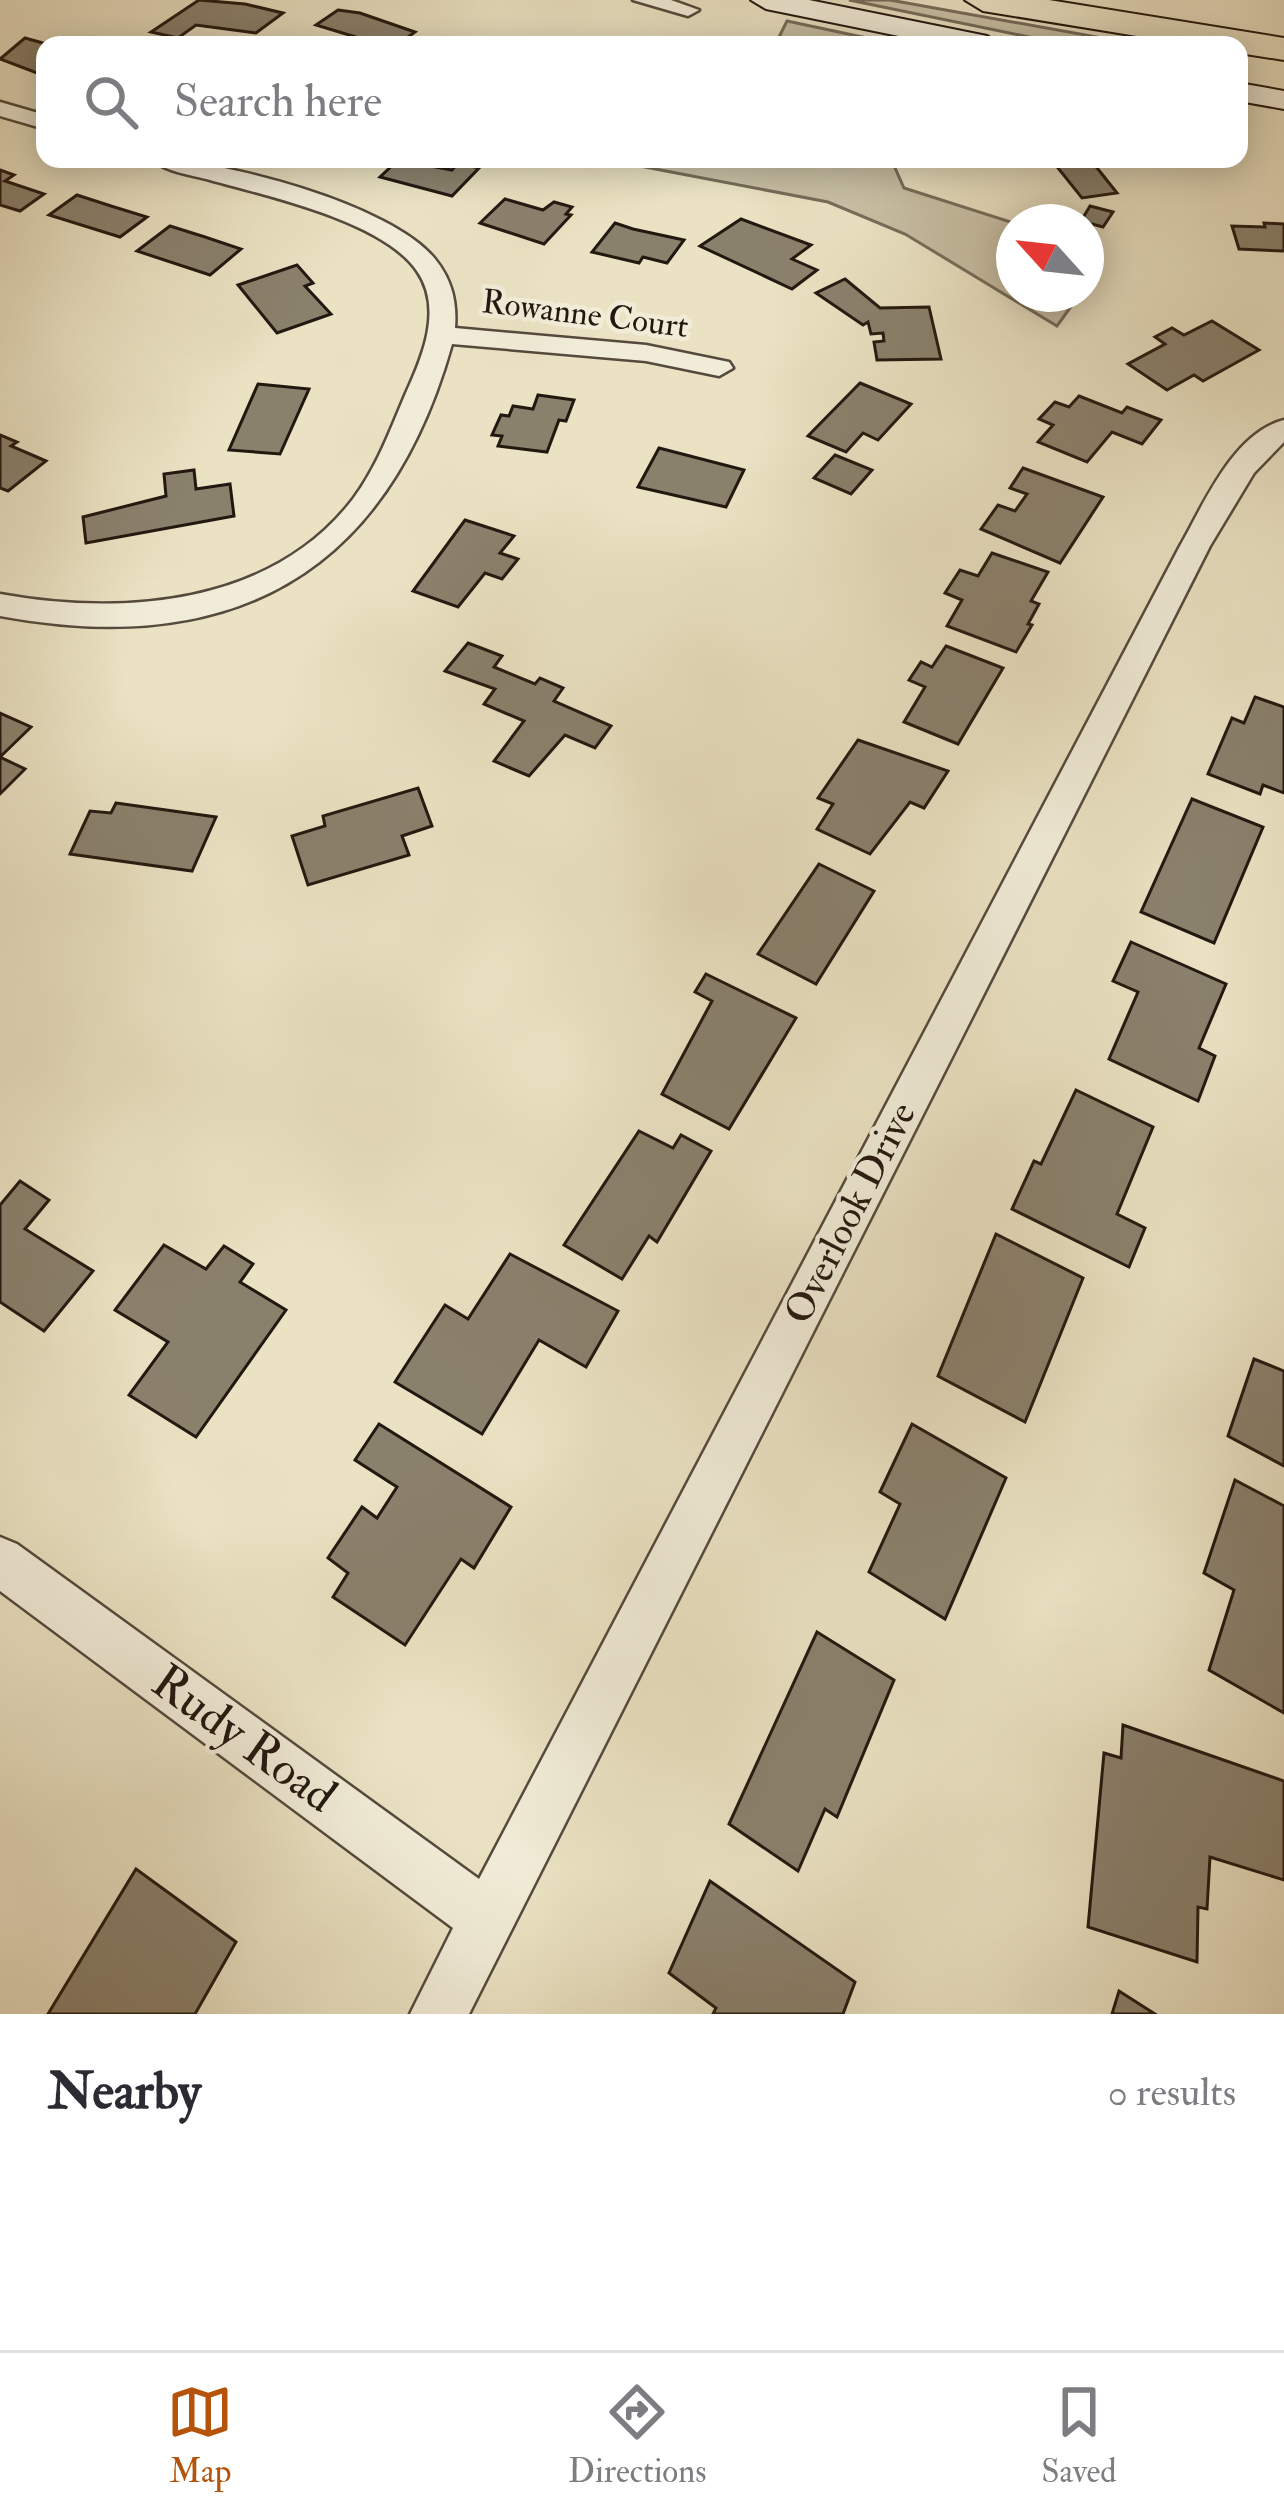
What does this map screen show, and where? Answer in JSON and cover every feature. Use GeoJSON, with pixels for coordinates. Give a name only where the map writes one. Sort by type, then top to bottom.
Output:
{"type":"FeatureCollection","features":[{"type":"Feature","properties":{"kind":"highway"},"geometry":{"type":"LineString","coordinates":[[983,0],[1204,36]]}},
{"type":"Feature","properties":{"kind":"highway"},"geometry":{"type":"LineString","coordinates":[[1170,0],[1284,17]]}},
{"type":"Feature","properties":{"kind":"highway"},"geometry":{"type":"LineString","coordinates":[[1248,43],[1284,49]]}},
{"type":"Feature","properties":{"kind":"main road"},"geometry":{"type":"LineString","coordinates":[[766,0],[943,36]]}},
{"type":"Feature","properties":{"kind":"main road"},"geometry":{"type":"LineString","coordinates":[[1248,94],[1284,100]]}},
{"type":"Feature","properties":{"kind":"street"},"geometry":{"type":"LineString","coordinates":[[643,0],[688,10]]}},
{"type":"Feature","properties":{"kind":"street"},"geometry":{"type":"LineString","coordinates":[[0,109],[36,119]]}},
{"type":"Feature","properties":{"kind":"street"},"geometry":{"type":"LineString","coordinates":[[0,605],[43,615],[141,618],[228,598],[302,561],[349,523],[376,488],[442,334],[444,302],[432,271],[410,246],[361,222],[191,168]]}},
{"type":"Feature","properties":{"kind":"street","name":"Rowanne Court"},"geometry":{"type":"LineString","coordinates":[[442,334],[646,353],[719,368]]}},
{"type":"Feature","properties":{"kind":"street","name":"Overlook Drive"},"geometry":{"type":"LineString","coordinates":[[439,2014],[1195,546],[1255,455],[1284,429]]}},
{"type":"Feature","properties":{"kind":"street","name":"Rudy Road"},"geometry":{"type":"LineString","coordinates":[[0,1561],[487,1919]]}},
{"type":"Feature","properties":{"kind":"shaded area"},"geometry":{"type":"Polygon","coordinates":[[[849,0],[890,0],[1091,36],[1024,36],[849,0]]]}},
{"type":"Feature","properties":{"kind":"shaded area"},"geometry":{"type":"Polygon","coordinates":[[[787,21],[858,36],[780,36],[787,21]]]}},
{"type":"Feature","properties":{"kind":"shaded area"},"geometry":{"type":"Polygon","coordinates":[[[650,168],[895,168],[904,188],[996,217],[996,289],[905,234],[828,202],[650,168]]]}},
{"type":"Feature","properties":{"kind":"shaded area"},"geometry":{"type":"Polygon","coordinates":[[[1034,312],[1067,312],[1057,326],[1034,312]]]}},
{"type":"Feature","properties":{"kind":"building"},"geometry":{"type":"Polygon","coordinates":[[[199,0],[283,13],[256,33],[196,25],[181,36],[151,32],[199,0]]]}},
{"type":"Feature","properties":{"kind":"building"},"geometry":{"type":"Polygon","coordinates":[[[338,10],[415,32],[409,36],[352,36],[316,25],[338,10]]]}},
{"type":"Feature","properties":{"kind":"building"},"geometry":{"type":"Polygon","coordinates":[[[25,38],[36,41],[36,73],[0,59],[25,38]]]}},
{"type":"Feature","properties":{"kind":"building"},"geometry":{"type":"Polygon","coordinates":[[[390,168],[479,168],[452,196],[380,177],[390,168]]]}},
{"type":"Feature","properties":{"kind":"building"},"geometry":{"type":"Polygon","coordinates":[[[1058,168],[1097,168],[1117,193],[1082,198],[1058,168]]]}},
{"type":"Feature","properties":{"kind":"building"},"geometry":{"type":"Polygon","coordinates":[[[0,170],[14,175],[5,181],[44,194],[20,211],[0,205],[0,170]]]}},
{"type":"Feature","properties":{"kind":"building"},"geometry":{"type":"Polygon","coordinates":[[[77,195],[147,217],[120,237],[49,215],[77,195]]]}},
{"type":"Feature","properties":{"kind":"building"},"geometry":{"type":"Polygon","coordinates":[[[505,199],[543,210],[554,202],[572,207],[566,214],[571,215],[544,244],[480,223],[505,199]]]}},
{"type":"Feature","properties":{"kind":"building"},"geometry":{"type":"Polygon","coordinates":[[[741,219],[811,245],[792,259],[817,270],[792,289],[700,246],[741,219]]]}},
{"type":"Feature","properties":{"kind":"building"},"geometry":{"type":"Polygon","coordinates":[[[615,223],[684,240],[667,263],[643,257],[639,263],[592,252],[615,223]]]}},
{"type":"Feature","properties":{"kind":"building"},"geometry":{"type":"Polygon","coordinates":[[[1264,223],[1284,224],[1284,251],[1239,249],[1232,226],[1265,227],[1264,223]]]}},
{"type":"Feature","properties":{"kind":"building"},"geometry":{"type":"Polygon","coordinates":[[[170,226],[241,249],[210,275],[137,251],[170,226]]]}},
{"type":"Feature","properties":{"kind":"building"},"geometry":{"type":"Polygon","coordinates":[[[297,265],[313,283],[305,286],[331,314],[277,333],[238,285],[297,265]]]}},
{"type":"Feature","properties":{"kind":"building"},"geometry":{"type":"Polygon","coordinates":[[[845,279],[880,308],[929,307],[941,359],[877,360],[874,342],[884,341],[883,333],[871,334],[868,322],[863,325],[816,293],[845,279]]]}},
{"type":"Feature","properties":{"kind":"building"},"geometry":{"type":"Polygon","coordinates":[[[1212,321],[1259,350],[1203,381],[1194,375],[1167,390],[1128,364],[1165,344],[1155,337],[1172,328],[1184,335],[1212,321]]]}},
{"type":"Feature","properties":{"kind":"building"},"geometry":{"type":"Polygon","coordinates":[[[860,383],[911,404],[878,440],[863,433],[846,452],[808,436],[860,383]]]}},
{"type":"Feature","properties":{"kind":"building"},"geometry":{"type":"Polygon","coordinates":[[[258,384],[309,389],[280,454],[229,450],[258,384]]]}},
{"type":"Feature","properties":{"kind":"building"},"geometry":{"type":"Polygon","coordinates":[[[538,395],[574,400],[566,421],[559,420],[547,452],[498,446],[502,436],[492,435],[501,415],[509,416],[513,406],[533,409],[538,395]]]}},
{"type":"Feature","properties":{"kind":"building"},"geometry":{"type":"Polygon","coordinates":[[[1079,396],[1122,413],[1127,407],[1161,420],[1142,444],[1112,432],[1087,462],[1038,442],[1053,425],[1039,419],[1055,402],[1069,407],[1079,396]]]}},
{"type":"Feature","properties":{"kind":"building"},"geometry":{"type":"Polygon","coordinates":[[[0,435],[17,442],[11,446],[46,461],[8,491],[0,488],[0,435]]]}},
{"type":"Feature","properties":{"kind":"building"},"geometry":{"type":"Polygon","coordinates":[[[659,448],[744,470],[726,507],[638,487],[659,448]]]}},
{"type":"Feature","properties":{"kind":"building"},"geometry":{"type":"Polygon","coordinates":[[[835,455],[872,470],[851,494],[814,478],[835,455]]]}},
{"type":"Feature","properties":{"kind":"building"},"geometry":{"type":"Polygon","coordinates":[[[1023,468],[1103,497],[1060,563],[981,529],[998,505],[1015,511],[1027,494],[1010,488],[1023,468]]]}},
{"type":"Feature","properties":{"kind":"building"},"geometry":{"type":"Polygon","coordinates":[[[194,470],[196,489],[230,484],[234,516],[86,543],[83,517],[166,496],[164,474],[194,470]]]}},
{"type":"Feature","properties":{"kind":"building"},"geometry":{"type":"Polygon","coordinates":[[[465,520],[514,536],[500,553],[518,559],[502,579],[485,573],[458,607],[413,591],[465,520]]]}},
{"type":"Feature","properties":{"kind":"building"},"geometry":{"type":"Polygon","coordinates":[[[992,553],[1048,572],[1031,601],[1039,604],[1016,652],[947,626],[962,600],[945,593],[960,570],[978,576],[992,553]]]}},
{"type":"Feature","properties":{"kind":"building"},"geometry":{"type":"Polygon","coordinates":[[[468,643],[502,656],[494,667],[535,684],[540,678],[563,688],[554,701],[611,726],[595,748],[565,735],[529,776],[494,761],[524,721],[484,704],[495,689],[445,671],[468,643]]]}},
{"type":"Feature","properties":{"kind":"building"},"geometry":{"type":"Polygon","coordinates":[[[946,646],[1003,668],[958,744],[904,722],[925,687],[909,680],[921,662],[932,667],[946,646]]]}},
{"type":"Feature","properties":{"kind":"building"},"geometry":{"type":"Polygon","coordinates":[[[1255,697],[1284,707],[1284,793],[1263,785],[1260,794],[1208,774],[1232,718],[1244,723],[1255,697]]]}},
{"type":"Feature","properties":{"kind":"building"},"geometry":{"type":"Polygon","coordinates":[[[0,713],[31,727],[0,757],[0,713]]]}},
{"type":"Feature","properties":{"kind":"building"},"geometry":{"type":"Polygon","coordinates":[[[858,740],[948,771],[924,808],[910,802],[870,854],[817,829],[833,804],[818,798],[858,740]]]}},
{"type":"Feature","properties":{"kind":"building"},"geometry":{"type":"Polygon","coordinates":[[[0,757],[25,769],[0,794],[0,757]]]}},
{"type":"Feature","properties":{"kind":"building"},"geometry":{"type":"Polygon","coordinates":[[[418,788],[432,826],[402,836],[409,855],[308,885],[292,836],[325,826],[323,816],[418,788]]]}},
{"type":"Feature","properties":{"kind":"building"},"geometry":{"type":"Polygon","coordinates":[[[1192,799],[1263,827],[1214,943],[1141,912],[1192,799]]]}},
{"type":"Feature","properties":{"kind":"building"},"geometry":{"type":"Polygon","coordinates":[[[116,803],[216,817],[192,871],[70,854],[90,811],[111,813],[116,803]]]}},
{"type":"Feature","properties":{"kind":"building"},"geometry":{"type":"Polygon","coordinates":[[[819,864],[874,891],[816,984],[758,954],[819,864]]]}},
{"type":"Feature","properties":{"kind":"building"},"geometry":{"type":"Polygon","coordinates":[[[1131,942],[1226,984],[1199,1048],[1215,1056],[1198,1101],[1109,1059],[1138,992],[1113,981],[1131,942]]]}},
{"type":"Feature","properties":{"kind":"building"},"geometry":{"type":"Polygon","coordinates":[[[706,974],[796,1018],[729,1129],[662,1094],[712,1001],[695,992],[706,974]]]}},
{"type":"Feature","properties":{"kind":"building"},"geometry":{"type":"Polygon","coordinates":[[[1076,1090],[1153,1127],[1117,1214],[1145,1228],[1129,1267],[1012,1209],[1034,1161],[1041,1164],[1076,1090]]]}},
{"type":"Feature","properties":{"kind":"building"},"geometry":{"type":"Polygon","coordinates":[[[639,1131],[673,1148],[681,1135],[711,1151],[657,1242],[649,1236],[622,1279],[564,1245],[639,1131]]]}},
{"type":"Feature","properties":{"kind":"building"},"geometry":{"type":"Polygon","coordinates":[[[20,1181],[49,1200],[25,1229],[93,1271],[44,1331],[0,1302],[0,1205],[20,1181]]]}},
{"type":"Feature","properties":{"kind":"building"},"geometry":{"type":"Polygon","coordinates":[[[996,1234],[1083,1278],[1025,1422],[938,1376],[996,1234]]]}},
{"type":"Feature","properties":{"kind":"building"},"geometry":{"type":"Polygon","coordinates":[[[164,1245],[206,1269],[224,1246],[253,1264],[240,1282],[286,1310],[196,1437],[129,1395],[168,1342],[115,1310],[164,1245]]]}},
{"type":"Feature","properties":{"kind":"building"},"geometry":{"type":"Polygon","coordinates":[[[510,1254],[618,1311],[586,1367],[539,1340],[482,1434],[395,1382],[445,1305],[468,1319],[510,1254]]]}},
{"type":"Feature","properties":{"kind":"building"},"geometry":{"type":"Polygon","coordinates":[[[1254,1359],[1284,1371],[1284,1466],[1228,1436],[1254,1359]]]}},
{"type":"Feature","properties":{"kind":"building"},"geometry":{"type":"Polygon","coordinates":[[[379,1424],[511,1507],[474,1568],[461,1559],[405,1645],[333,1597],[348,1573],[328,1558],[362,1507],[377,1518],[397,1487],[355,1460],[379,1424]]]}},
{"type":"Feature","properties":{"kind":"building"},"geometry":{"type":"Polygon","coordinates":[[[912,1424],[1006,1478],[945,1619],[869,1572],[900,1504],[880,1492],[912,1424]]]}},
{"type":"Feature","properties":{"kind":"building"},"geometry":{"type":"Polygon","coordinates":[[[1235,1480],[1284,1506],[1284,1713],[1209,1670],[1234,1590],[1204,1573],[1235,1480]]]}},
{"type":"Feature","properties":{"kind":"building"},"geometry":{"type":"Polygon","coordinates":[[[817,1632],[894,1680],[837,1817],[825,1809],[798,1871],[729,1824],[817,1632]]]}},
{"type":"Feature","properties":{"kind":"building"},"geometry":{"type":"Polygon","coordinates":[[[1123,1725],[1284,1781],[1284,1880],[1210,1857],[1207,1909],[1198,1907],[1197,1962],[1088,1927],[1104,1753],[1121,1758],[1123,1725]]]}},
{"type":"Feature","properties":{"kind":"building"},"geometry":{"type":"Polygon","coordinates":[[[136,1869],[236,1942],[195,2014],[48,2014],[136,1869]]]}},
{"type":"Feature","properties":{"kind":"building"},"geometry":{"type":"Polygon","coordinates":[[[710,1881],[855,1982],[843,2014],[713,2014],[716,2008],[669,1973],[710,1881]]]}},
{"type":"Feature","properties":{"kind":"building"},"geometry":{"type":"Polygon","coordinates":[[[1119,1991],[1155,2014],[1112,2014],[1119,1991]]]}}]}
